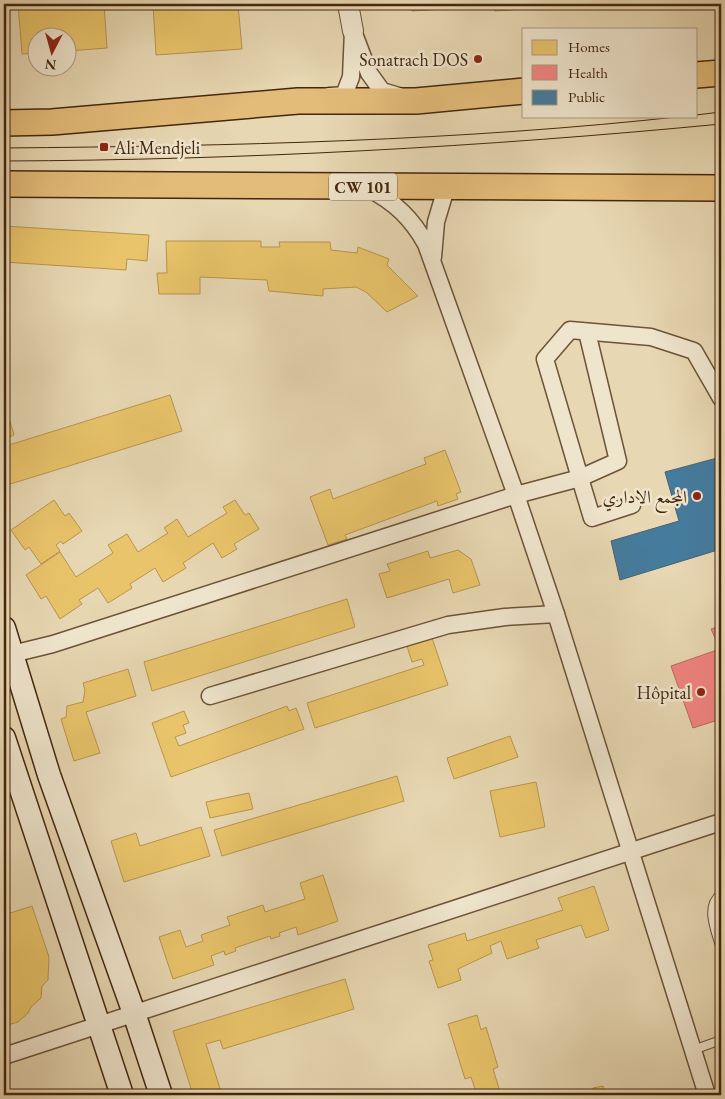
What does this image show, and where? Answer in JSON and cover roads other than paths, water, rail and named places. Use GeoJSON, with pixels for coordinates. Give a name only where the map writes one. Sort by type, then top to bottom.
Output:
{"type":"FeatureCollection","features":[{"type":"Feature","properties":{"kind":"main road"},"geometry":{"type":"LineString","coordinates":[[698,75],[721,73]]}},
{"type":"Feature","properties":{"kind":"main road"},"geometry":{"type":"LineString","coordinates":[[4,123],[52,122],[298,101],[416,101],[522,91]]}},
{"type":"Feature","properties":{"kind":"main road","name":"CW 101"},"geometry":{"type":"LineString","coordinates":[[4,184],[721,188]]}},
{"type":"Feature","properties":{"kind":"main road"},"geometry":{"type":"LineString","coordinates":[[4,628],[8,656],[161,1095]]}},
{"type":"Feature","properties":{"kind":"main road"},"geometry":{"type":"LineString","coordinates":[[4,738],[122,1095]]}},
{"type":"Feature","properties":{"kind":"street"},"geometry":{"type":"LineString","coordinates":[[348,4],[353,31],[369,73],[382,91],[416,101]]}},
{"type":"Feature","properties":{"kind":"street"},"geometry":{"type":"LineString","coordinates":[[298,101],[344,95],[352,77],[353,31]]}},
{"type":"Feature","properties":{"kind":"street"},"geometry":{"type":"LineString","coordinates":[[433,264],[436,222],[447,185]]}},
{"type":"Feature","properties":{"kind":"street"},"geometry":{"type":"LineString","coordinates":[[365,187],[384,196],[401,209],[416,225],[426,244],[516,495],[556,614],[628,851],[707,1095]]}},
{"type":"Feature","properties":{"kind":"street"},"geometry":{"type":"LineString","coordinates":[[632,505],[592,518],[545,359],[570,330],[651,337],[694,351],[721,398]]}},
{"type":"Feature","properties":{"kind":"street"},"geometry":{"type":"LineString","coordinates":[[8,656],[516,495],[580,478],[618,461],[587,332]]}},
{"type":"Feature","properties":{"kind":"street"},"geometry":{"type":"LineString","coordinates":[[210,696],[448,625],[505,617],[556,614]]}},
{"type":"Feature","properties":{"kind":"street"},"geometry":{"type":"LineString","coordinates":[[4,1056],[721,822]]}},
{"type":"Feature","properties":{"kind":"lane"},"geometry":{"type":"LineString","coordinates":[[721,894],[715,898],[712,905],[713,920],[721,949]]}},
{"type":"Feature","properties":{"kind":"lane"},"geometry":{"type":"LineString","coordinates":[[692,1050],[721,1040]]}},
{"type":"Feature","properties":{"kind":"tram line"},"geometry":{"type":"LineString","coordinates":[[698,115],[721,112]]}},
{"type":"Feature","properties":{"kind":"tram line"},"geometry":{"type":"LineString","coordinates":[[4,148],[346,141],[516,131],[665,118]]}},
{"type":"Feature","properties":{"kind":"tram line"},"geometry":{"type":"LineString","coordinates":[[4,161],[183,158],[363,151],[453,146],[721,124]]}},
{"type":"Feature","properties":{"kind":"place","name":"Sonatrach DOS"},"geometry":{"type":"Point","coordinates":[478,59]}},
{"type":"Feature","properties":{"kind":"place","name":"Ali Mendjeli"},"geometry":{"type":"Point","coordinates":[104,147]}},
{"type":"Feature","properties":{"kind":"place","name":"المجمع الاداري"},"geometry":{"type":"Point","coordinates":[697,496]}},
{"type":"Feature","properties":{"kind":"place","name":"Hôpital"},"geometry":{"type":"Point","coordinates":[701,692]}}]}
